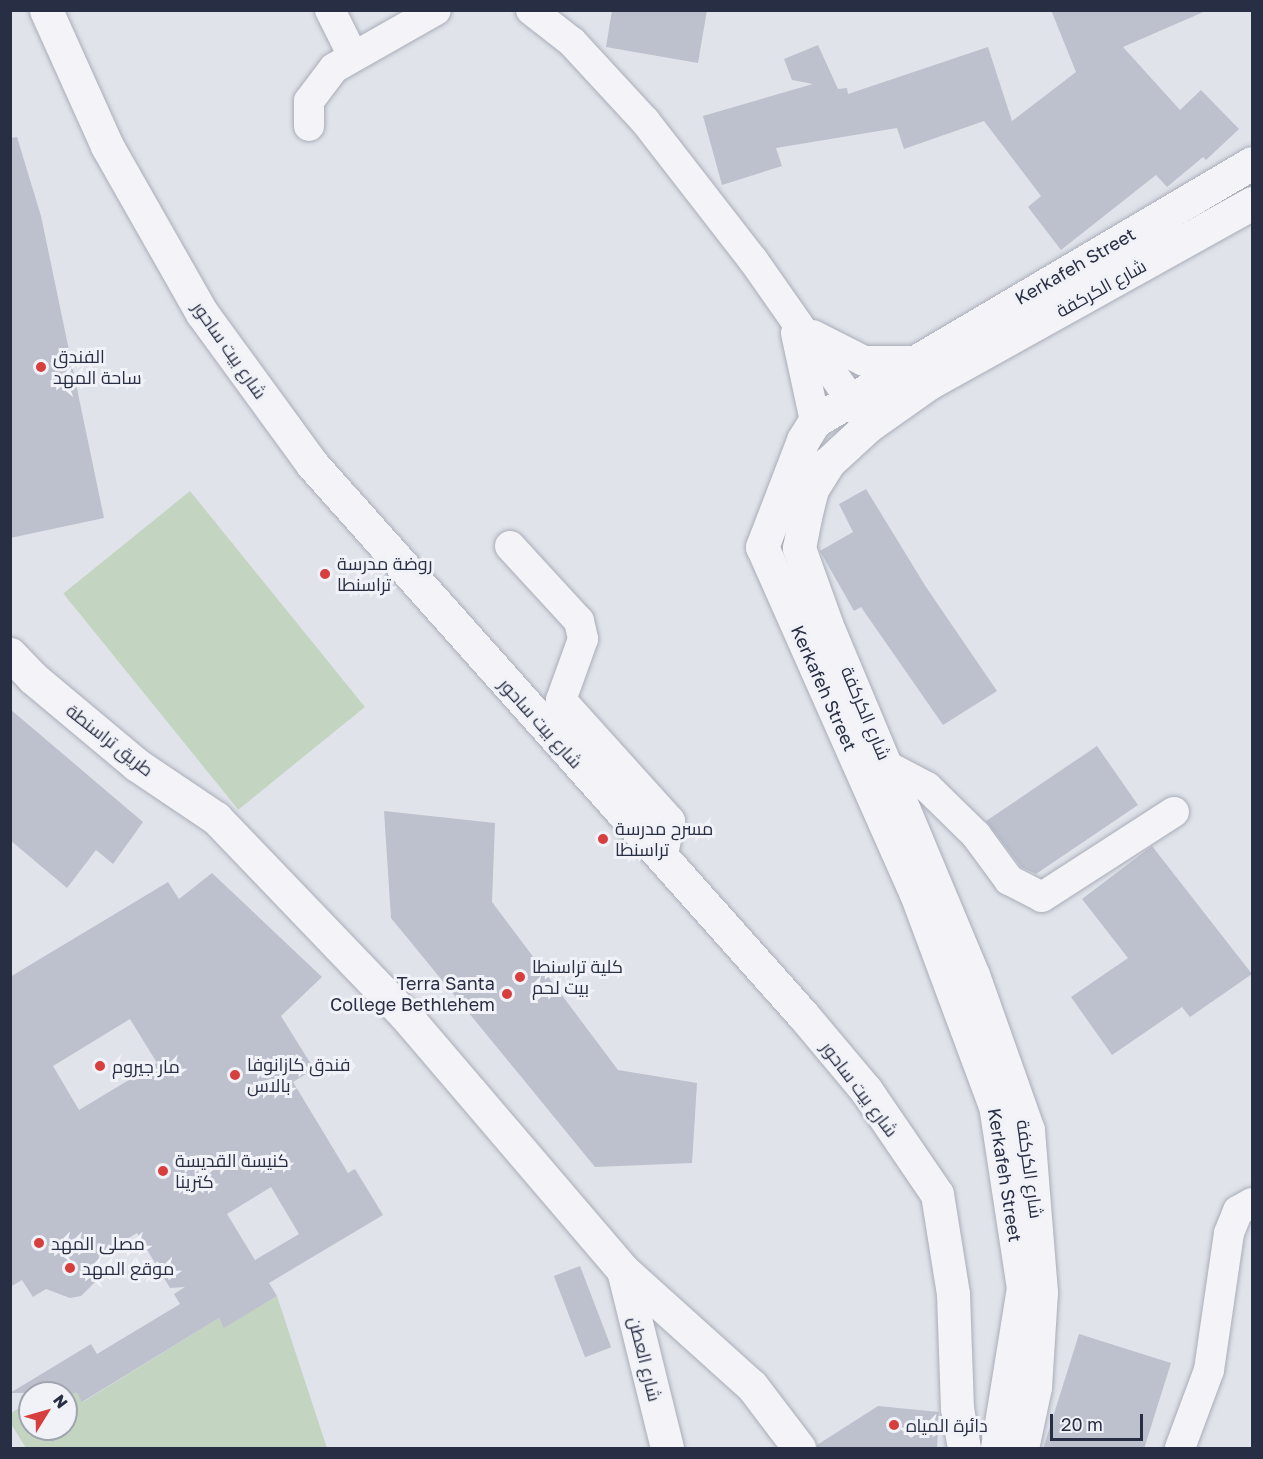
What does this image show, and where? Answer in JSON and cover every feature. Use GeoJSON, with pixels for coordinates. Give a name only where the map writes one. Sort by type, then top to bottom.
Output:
{"type":"FeatureCollection","features":[{"type":"Feature","properties":{"kind":"street","name":"شارع بيت ساحور"},"geometry":{"type":"LineString","coordinates":[[46,10],[108,146],[202,313],[305,455],[866,1090],[937,1194],[953,1294],[957,1408],[964,1449]]}},
{"type":"Feature","properties":{"kind":"street"},"geometry":{"type":"LineString","coordinates":[[330,10],[353,56]]}},
{"type":"Feature","properties":{"kind":"street"},"geometry":{"type":"LineString","coordinates":[[309,126],[309,100],[318,84],[353,56],[436,10]]}},
{"type":"Feature","properties":{"kind":"street"},"geometry":{"type":"LineString","coordinates":[[531,10],[572,42],[645,121],[753,260],[792,318],[852,397],[868,426]]}},
{"type":"Feature","properties":{"kind":"street","name":"Kerkafeh Street"},"geometry":{"type":"LineString","coordinates":[[997,1449],[1023,1288],[995,1106],[916,894],[876,770],[762,547],[800,447],[815,421],[912,361],[1252,163]]}},
{"type":"Feature","properties":{"kind":"street","name":"شارع الكركفة"},"geometry":{"type":"LineString","coordinates":[[1022,1449],[1035,1387],[1041,1292],[1028,1130],[973,975],[876,770],[799,548],[812,489],[828,464],[868,426],[929,383],[1252,203]]}},
{"type":"Feature","properties":{"kind":"street"},"geometry":{"type":"LineString","coordinates":[[792,318],[823,344],[845,355],[886,364],[912,361]]}},
{"type":"Feature","properties":{"kind":"street"},"geometry":{"type":"LineString","coordinates":[[792,318],[815,421]]}},
{"type":"Feature","properties":{"kind":"street"},"geometry":{"type":"LineString","coordinates":[[510,546],[579,621],[583,639],[561,700],[670,821],[662,858]]}},
{"type":"Feature","properties":{"kind":"street","name":"طريق تراسنطة"},"geometry":{"type":"LineString","coordinates":[[10,654],[33,678],[137,765],[216,818],[406,1016],[623,1270],[753,1386],[799,1449]]}},
{"type":"Feature","properties":{"kind":"street"},"geometry":{"type":"LineString","coordinates":[[876,770],[927,787],[976,835],[1009,880],[1042,897],[1174,812]]}},
{"type":"Feature","properties":{"kind":"street"},"geometry":{"type":"LineString","coordinates":[[1180,1449],[1209,1370],[1229,1233],[1238,1211],[1252,1203]]}},
{"type":"Feature","properties":{"kind":"street","name":"شارع العطن"},"geometry":{"type":"LineString","coordinates":[[623,1270],[667,1449]]}},
{"type":"Feature","properties":{"kind":"green space"},"geometry":{"type":"Polygon","coordinates":[[[190,491],[365,707],[238,810],[63,594],[190,491]]]}},
{"type":"Feature","properties":{"kind":"green space"},"geometry":{"type":"Polygon","coordinates":[[[277,1296],[327,1448],[26,1448],[22,1441],[78,1441],[78,1395],[83,1402],[219,1318],[225,1327],[277,1296]]]}},
{"type":"Feature","properties":{"kind":"green space"},"geometry":{"type":"Polygon","coordinates":[[[18,1409],[18,1435],[11,1424],[11,1413],[18,1409]]]}},
{"type":"Feature","properties":{"kind":"building"},"geometry":{"type":"Polygon","coordinates":[[[612,10],[707,10],[698,63],[606,47],[612,10]]]}},
{"type":"Feature","properties":{"kind":"building"},"geometry":{"type":"Polygon","coordinates":[[[1051,10],[1208,10],[1123,47],[1180,110],[1201,90],[1239,129],[1206,160],[1203,157],[1167,187],[1156,175],[1061,250],[1028,207],[1041,196],[984,121],[904,149],[897,128],[776,148],[782,166],[722,185],[703,116],[813,84],[792,80],[784,59],[818,45],[838,89],[847,88],[848,94],[988,47],[1012,121],[1076,72],[1051,10]]]}},
{"type":"Feature","properties":{"kind":"building","name":"الفندق ساحة المهد"},"geometry":{"type":"Polygon","coordinates":[[[17,137],[41,216],[104,518],[10,538],[10,138],[17,137]]]}},
{"type":"Feature","properties":{"kind":"building"},"geometry":{"type":"Polygon","coordinates":[[[866,489],[926,587],[997,691],[943,725],[861,607],[854,611],[820,551],[853,532],[839,504],[866,489]]]}},
{"type":"Feature","properties":{"kind":"building"},"geometry":{"type":"Polygon","coordinates":[[[10,709],[143,822],[113,864],[96,850],[67,888],[10,840],[10,709]]]}},
{"type":"Feature","properties":{"kind":"building"},"geometry":{"type":"Polygon","coordinates":[[[1097,746],[1138,805],[1036,874],[1021,867],[986,821],[1097,746]]]}},
{"type":"Feature","properties":{"kind":"building","name":"Terra Santa College Bethlehem"},"geometry":{"type":"Polygon","coordinates":[[[384,811],[495,823],[492,902],[618,1070],[697,1083],[692,1163],[595,1167],[391,918],[384,811]]]}},
{"type":"Feature","properties":{"kind":"building"},"geometry":{"type":"Polygon","coordinates":[[[1152,846],[1252,974],[1190,1017],[1182,1007],[1112,1055],[1071,997],[1128,958],[1082,899],[1152,846]]]}},
{"type":"Feature","properties":{"kind":"building"},"geometry":{"type":"Polygon","coordinates":[[[212,873],[322,977],[281,1016],[314,1069],[293,1082],[348,1173],[355,1169],[383,1215],[269,1283],[277,1296],[224,1328],[219,1318],[82,1402],[78,1395],[78,1381],[30,1381],[91,1344],[97,1354],[180,1304],[174,1294],[185,1287],[170,1288],[137,1233],[99,1256],[96,1281],[81,1296],[70,1298],[46,1289],[33,1297],[22,1280],[10,1287],[10,977],[168,882],[179,899],[212,873]],[[130,1019],[53,1066],[79,1110],[157,1063],[130,1019]],[[271,1187],[227,1214],[255,1260],[299,1234],[271,1187]]]}},
{"type":"Feature","properties":{"kind":"building"},"geometry":{"type":"Polygon","coordinates":[[[580,1266],[611,1347],[585,1357],[554,1276],[580,1266]]]}},
{"type":"Feature","properties":{"kind":"building"},"geometry":{"type":"Polygon","coordinates":[[[1079,1334],[1171,1363],[1144,1449],[1043,1449],[1079,1334]]]}},
{"type":"Feature","properties":{"kind":"building","name":"دائرة المياه"},"geometry":{"type":"Polygon","coordinates":[[[878,1406],[939,1412],[937,1449],[817,1449],[817,1445],[878,1406]]]}},
{"type":"Feature","properties":{"kind":"place","name":"الفندق ساحة المهد"},"geometry":{"type":"Point","coordinates":[41,367]}},
{"type":"Feature","properties":{"kind":"place","name":"روضة مدرسة تراسنطا"},"geometry":{"type":"Point","coordinates":[325,574]}},
{"type":"Feature","properties":{"kind":"place","name":"مسرح مدرسة تراسنطا"},"geometry":{"type":"Point","coordinates":[603,839]}},
{"type":"Feature","properties":{"kind":"place","name":"كلية تراسنطا بيت لحم"},"geometry":{"type":"Point","coordinates":[520,977]}},
{"type":"Feature","properties":{"kind":"place","name":"Terra Santa College Bethlehem"},"geometry":{"type":"Point","coordinates":[507,994]}},
{"type":"Feature","properties":{"kind":"place","name":"مار جيروم"},"geometry":{"type":"Point","coordinates":[100,1066]}},
{"type":"Feature","properties":{"kind":"place","name":"فندق كازانوفا بالاس"},"geometry":{"type":"Point","coordinates":[235,1075]}},
{"type":"Feature","properties":{"kind":"place","name":"كنيسة القديسة كترينا"},"geometry":{"type":"Point","coordinates":[163,1171]}},
{"type":"Feature","properties":{"kind":"place","name":"مصلى المهد"},"geometry":{"type":"Point","coordinates":[39,1243]}},
{"type":"Feature","properties":{"kind":"place","name":"موقع المهد"},"geometry":{"type":"Point","coordinates":[70,1268]}},
{"type":"Feature","properties":{"kind":"place","name":"دائرة المياه"},"geometry":{"type":"Point","coordinates":[894,1425]}}]}
